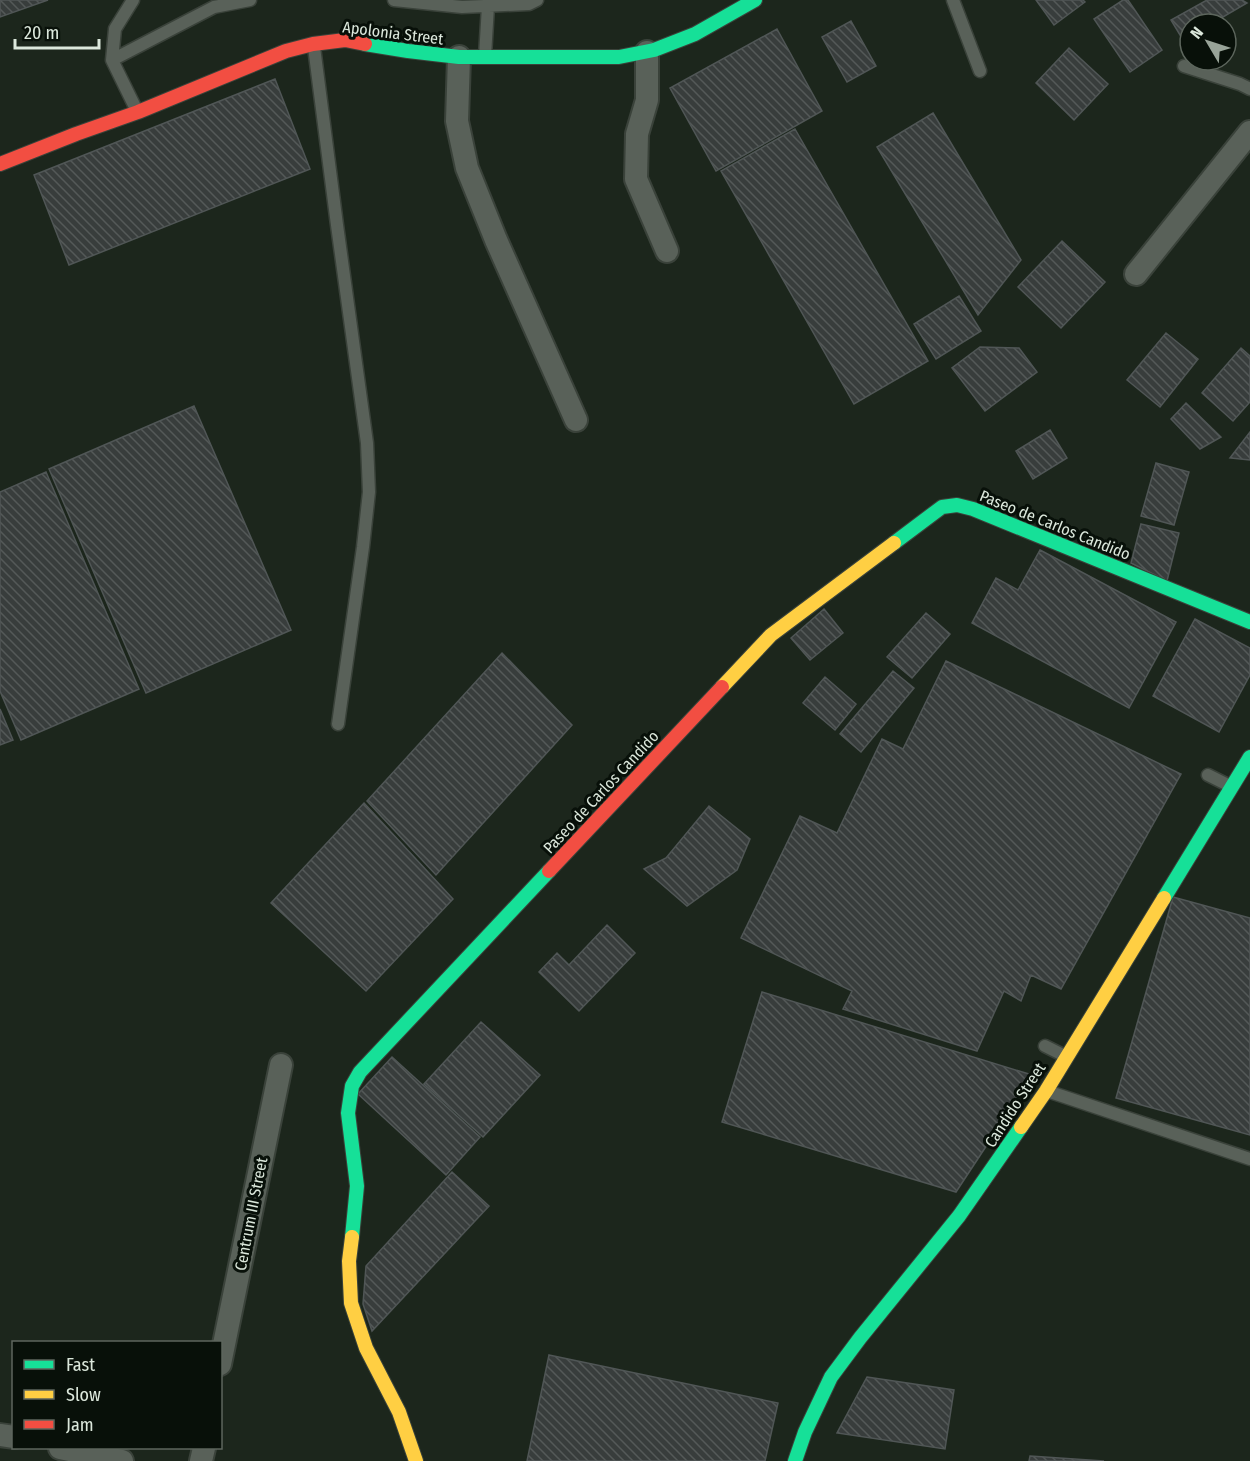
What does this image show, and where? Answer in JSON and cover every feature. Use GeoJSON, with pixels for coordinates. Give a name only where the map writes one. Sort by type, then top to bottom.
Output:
{"type":"FeatureCollection","features":[{"type":"Feature","properties":{"kind":"street","name":"Apolonia Street"},"geometry":{"type":"LineString","coordinates":[[0,164],[138,112],[286,51],[313,44],[345,40],[459,57],[619,57],[654,50],[695,34],[756,0]]}},
{"type":"Feature","properties":{"kind":"street"},"geometry":{"type":"LineString","coordinates":[[646,52],[647,100],[637,134],[636,179],[667,251]]}},
{"type":"Feature","properties":{"kind":"street"},"geometry":{"type":"LineString","coordinates":[[459,57],[458,121],[466,168],[576,420]]}},
{"type":"Feature","properties":{"kind":"street"},"geometry":{"type":"LineString","coordinates":[[1136,274],[1250,132]]}},
{"type":"Feature","properties":{"kind":"street","name":"Paseo de Carlos Candido"},"geometry":{"type":"LineString","coordinates":[[416,1461],[399,1412],[366,1348],[351,1303],[349,1261],[356,1220],[357,1186],[348,1113],[352,1086],[360,1072],[771,635],[942,507],[957,505],[973,509],[1250,622]]}},
{"type":"Feature","properties":{"kind":"street","name":"Candido Street"},"geometry":{"type":"LineString","coordinates":[[795,1461],[805,1432],[831,1377],[959,1216],[1046,1091],[1250,757]]}},
{"type":"Feature","properties":{"kind":"street","name":"Centrum III Street"},"geometry":{"type":"LineString","coordinates":[[222,1354],[281,1065]]}},
{"type":"Feature","properties":{"kind":"street"},"geometry":{"type":"LineString","coordinates":[[65,1449],[122,1461]]}},
{"type":"Feature","properties":{"kind":"lane"},"geometry":{"type":"LineString","coordinates":[[133,0],[115,29],[112,60],[138,112]]}},
{"type":"Feature","properties":{"kind":"lane"},"geometry":{"type":"LineString","coordinates":[[112,60],[214,7],[250,0]]}},
{"type":"Feature","properties":{"kind":"lane"},"geometry":{"type":"LineString","coordinates":[[394,0],[462,7],[530,4],[537,0]]}},
{"type":"Feature","properties":{"kind":"lane"},"geometry":{"type":"LineString","coordinates":[[953,0],[980,70]]}},
{"type":"Feature","properties":{"kind":"lane"},"geometry":{"type":"LineString","coordinates":[[485,56],[488,6]]}},
{"type":"Feature","properties":{"kind":"lane"},"geometry":{"type":"LineString","coordinates":[[313,44],[368,443],[369,492],[338,724]]}},
{"type":"Feature","properties":{"kind":"lane"},"geometry":{"type":"LineString","coordinates":[[1203,72],[1250,89]]}},
{"type":"Feature","properties":{"kind":"lane"},"geometry":{"type":"LineString","coordinates":[[1208,775],[1231,787]]}},
{"type":"Feature","properties":{"kind":"lane"},"geometry":{"type":"LineString","coordinates":[[1045,1046],[1066,1057]]}},
{"type":"Feature","properties":{"kind":"lane"},"geometry":{"type":"LineString","coordinates":[[1046,1091],[1250,1159]]}},
{"type":"Feature","properties":{"kind":"building"},"geometry":{"type":"Polygon","coordinates":[[[0,0],[48,0],[0,17],[0,0]]]}},
{"type":"Feature","properties":{"kind":"building"},"geometry":{"type":"Polygon","coordinates":[[[1036,0],[1083,0],[1085,2],[1054,25],[1036,0]]]}},
{"type":"Feature","properties":{"kind":"building"},"geometry":{"type":"Polygon","coordinates":[[[1123,0],[1128,0],[1162,50],[1130,72],[1094,19],[1123,0]]]}},
{"type":"Feature","properties":{"kind":"building"},"geometry":{"type":"Polygon","coordinates":[[[1207,0],[1242,0],[1247,3],[1232,12],[1185,12],[1207,0]]]}},
{"type":"Feature","properties":{"kind":"building"},"geometry":{"type":"Polygon","coordinates":[[[1178,16],[1178,32],[1171,20],[1178,16]]]}},
{"type":"Feature","properties":{"kind":"building"},"geometry":{"type":"Polygon","coordinates":[[[851,21],[876,66],[847,82],[822,37],[851,21]]]}},
{"type":"Feature","properties":{"kind":"building"},"geometry":{"type":"Polygon","coordinates":[[[777,29],[822,111],[716,171],[670,88],[777,29]]]}},
{"type":"Feature","properties":{"kind":"building"},"geometry":{"type":"Polygon","coordinates":[[[1069,48],[1108,84],[1074,120],[1036,83],[1069,48]]]}},
{"type":"Feature","properties":{"kind":"building"},"geometry":{"type":"Polygon","coordinates":[[[275,79],[310,169],[69,265],[34,175],[275,79]]]}},
{"type":"Feature","properties":{"kind":"building"},"geometry":{"type":"Polygon","coordinates":[[[933,113],[1021,260],[978,315],[877,147],[933,113]]]}},
{"type":"Feature","properties":{"kind":"building"},"geometry":{"type":"Polygon","coordinates":[[[795,129],[928,361],[854,404],[721,171],[795,129]]]}},
{"type":"Feature","properties":{"kind":"building"},"geometry":{"type":"Polygon","coordinates":[[[1062,241],[1105,282],[1061,328],[1018,287],[1062,241]]]}},
{"type":"Feature","properties":{"kind":"building"},"geometry":{"type":"Polygon","coordinates":[[[959,296],[981,331],[936,359],[914,324],[959,296]]]}},
{"type":"Feature","properties":{"kind":"building"},"geometry":{"type":"Polygon","coordinates":[[[1166,333],[1198,359],[1160,407],[1127,380],[1166,333]]]}},
{"type":"Feature","properties":{"kind":"building"},"geometry":{"type":"Polygon","coordinates":[[[980,347],[1019,348],[1037,372],[985,411],[952,368],[980,347]]]}},
{"type":"Feature","properties":{"kind":"building"},"geometry":{"type":"Polygon","coordinates":[[[1241,348],[1250,356],[1250,402],[1233,421],[1202,393],[1241,348]]]}},
{"type":"Feature","properties":{"kind":"building"},"geometry":{"type":"Polygon","coordinates":[[[1186,403],[1221,437],[1200,449],[1171,419],[1186,403]]]}},
{"type":"Feature","properties":{"kind":"building"},"geometry":{"type":"Polygon","coordinates":[[[194,406],[291,630],[146,693],[49,469],[194,406]]]}},
{"type":"Feature","properties":{"kind":"building"},"geometry":{"type":"Polygon","coordinates":[[[1050,430],[1067,458],[1033,479],[1016,451],[1050,430]]]}},
{"type":"Feature","properties":{"kind":"building"},"geometry":{"type":"Polygon","coordinates":[[[1250,432],[1250,460],[1230,458],[1250,432]]]}},
{"type":"Feature","properties":{"kind":"building"},"geometry":{"type":"Polygon","coordinates":[[[1156,463],[1189,472],[1174,525],[1141,516],[1156,463]]]}},
{"type":"Feature","properties":{"kind":"building"},"geometry":{"type":"Polygon","coordinates":[[[46,472],[139,689],[21,740],[0,691],[0,492],[46,472]]]}},
{"type":"Feature","properties":{"kind":"building"},"geometry":{"type":"Polygon","coordinates":[[[1141,524],[1179,533],[1167,581],[1131,563],[1141,524]]]}},
{"type":"Feature","properties":{"kind":"building"},"geometry":{"type":"Polygon","coordinates":[[[1040,550],[1176,622],[1129,708],[972,623],[996,578],[1018,590],[1040,550]]]}},
{"type":"Feature","properties":{"kind":"building"},"geometry":{"type":"Polygon","coordinates":[[[824,609],[843,633],[810,660],[791,638],[824,609]]]}},
{"type":"Feature","properties":{"kind":"building"},"geometry":{"type":"Polygon","coordinates":[[[926,613],[950,634],[912,678],[887,657],[926,613]]]}},
{"type":"Feature","properties":{"kind":"building"},"geometry":{"type":"Polygon","coordinates":[[[1195,619],[1250,648],[1250,675],[1219,732],[1153,696],[1195,619]]]}},
{"type":"Feature","properties":{"kind":"building"},"geometry":{"type":"Polygon","coordinates":[[[502,653],[572,725],[436,875],[367,801],[502,653]]]}},
{"type":"Feature","properties":{"kind":"building"},"geometry":{"type":"Polygon","coordinates":[[[946,661],[1181,774],[1061,989],[1031,975],[1021,1001],[1004,991],[977,1051],[843,1009],[852,991],[741,938],[800,816],[837,833],[882,739],[903,749],[946,661]]]}},
{"type":"Feature","properties":{"kind":"building"},"geometry":{"type":"Polygon","coordinates":[[[893,671],[914,688],[861,752],[840,734],[893,671]]]}},
{"type":"Feature","properties":{"kind":"building"},"geometry":{"type":"Polygon","coordinates":[[[825,677],[856,704],[835,730],[803,703],[825,677]]]}},
{"type":"Feature","properties":{"kind":"building"},"geometry":{"type":"Polygon","coordinates":[[[0,709],[13,740],[0,745],[0,709]]]}},
{"type":"Feature","properties":{"kind":"building"},"geometry":{"type":"Polygon","coordinates":[[[364,803],[453,899],[366,991],[271,903],[364,803]]]}},
{"type":"Feature","properties":{"kind":"building"},"geometry":{"type":"Polygon","coordinates":[[[709,806],[750,839],[737,870],[687,906],[644,869],[666,858],[709,806]]]}},
{"type":"Feature","properties":{"kind":"building"},"geometry":{"type":"Polygon","coordinates":[[[1173,897],[1250,918],[1250,1135],[1116,1098],[1173,897]]]}},
{"type":"Feature","properties":{"kind":"building"},"geometry":{"type":"Polygon","coordinates":[[[607,925],[635,953],[579,1011],[539,972],[557,953],[569,965],[607,925]]]}},
{"type":"Feature","properties":{"kind":"building"},"geometry":{"type":"Polygon","coordinates":[[[762,992],[1032,1075],[956,1192],[722,1122],[762,992]]]}},
{"type":"Feature","properties":{"kind":"building"},"geometry":{"type":"Polygon","coordinates":[[[481,1022],[540,1075],[483,1137],[424,1084],[481,1022]]]}},
{"type":"Feature","properties":{"kind":"building"},"geometry":{"type":"Polygon","coordinates":[[[392,1057],[480,1137],[446,1175],[358,1094],[392,1057]]]}},
{"type":"Feature","properties":{"kind":"building"},"geometry":{"type":"Polygon","coordinates":[[[452,1172],[489,1206],[372,1331],[363,1304],[366,1266],[452,1172]]]}},
{"type":"Feature","properties":{"kind":"building"},"geometry":{"type":"Polygon","coordinates":[[[549,1355],[778,1403],[765,1461],[527,1461],[549,1355]]]}},
{"type":"Feature","properties":{"kind":"building"},"geometry":{"type":"Polygon","coordinates":[[[867,1377],[954,1390],[945,1449],[837,1433],[867,1377]]]}},
{"type":"Feature","properties":{"kind":"building"},"geometry":{"type":"Polygon","coordinates":[[[1030,1456],[1104,1461],[1029,1461],[1030,1456]]]}},
{"type":"Feature","properties":{"kind":"traffic: fast"},"geometry":{"type":"LineString","coordinates":[[365,44],[459,57],[619,57],[654,50],[695,34],[755,0]]}},
{"type":"Feature","properties":{"kind":"traffic: fast"},"geometry":{"type":"LineString","coordinates":[[894,543],[942,507],[957,505],[973,509],[1250,622]]}},
{"type":"Feature","properties":{"kind":"traffic: fast"},"geometry":{"type":"LineString","coordinates":[[1164,898],[1250,757]]}},
{"type":"Feature","properties":{"kind":"traffic: fast"},"geometry":{"type":"LineString","coordinates":[[352,1237],[357,1186],[348,1113],[352,1086],[360,1072],[549,871]]}},
{"type":"Feature","properties":{"kind":"traffic: fast"},"geometry":{"type":"LineString","coordinates":[[795,1461],[805,1432],[831,1377],[959,1216],[1021,1127]]}},
{"type":"Feature","properties":{"kind":"traffic: slow"},"geometry":{"type":"LineString","coordinates":[[722,687],[771,635],[894,543]]}},
{"type":"Feature","properties":{"kind":"traffic: slow"},"geometry":{"type":"LineString","coordinates":[[1021,1127],[1046,1091],[1164,898]]}},
{"type":"Feature","properties":{"kind":"traffic: slow"},"geometry":{"type":"LineString","coordinates":[[352,1237],[349,1261],[351,1303],[366,1348],[399,1412],[416,1461]]}},
{"type":"Feature","properties":{"kind":"traffic: jam"},"geometry":{"type":"LineString","coordinates":[[0,164],[138,112],[286,51],[313,44],[345,40],[365,44]]}},
{"type":"Feature","properties":{"kind":"traffic: jam"},"geometry":{"type":"LineString","coordinates":[[549,871],[722,687]]}}]}
